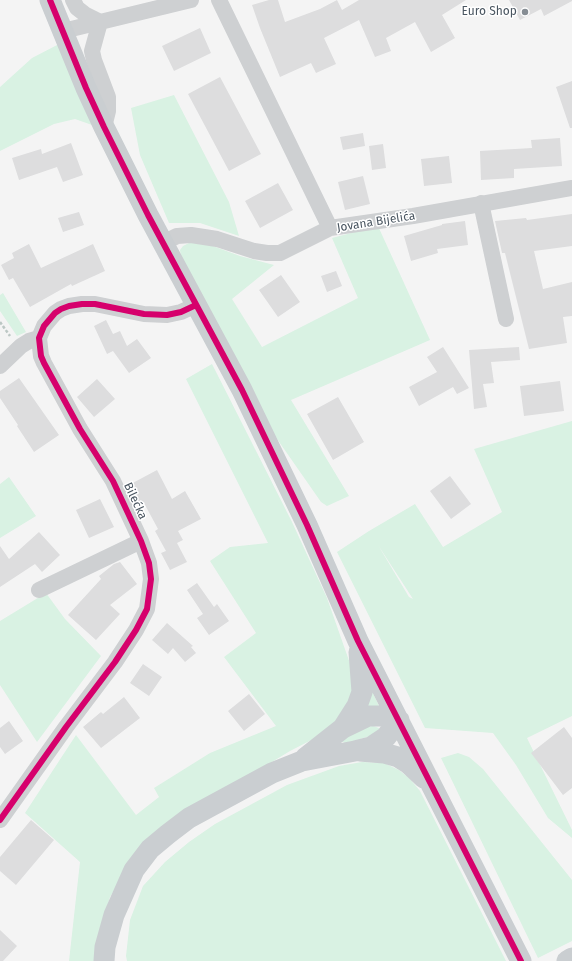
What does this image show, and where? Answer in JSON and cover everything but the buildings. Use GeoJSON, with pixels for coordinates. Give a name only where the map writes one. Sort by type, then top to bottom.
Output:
{"type":"FeatureCollection","features":[{"type":"Feature","properties":{"kind":"main road"},"geometry":{"type":"LineString","coordinates":[[50,0],[104,127],[163,243],[242,390],[301,512],[358,641],[521,961]]}},
{"type":"Feature","properties":{"kind":"main road"},"geometry":{"type":"LineString","coordinates":[[343,728],[357,706],[362,692],[358,641]]}},
{"type":"Feature","properties":{"kind":"main road"},"geometry":{"type":"LineString","coordinates":[[302,761],[343,728],[368,716],[382,716],[399,720]]}},
{"type":"Feature","properties":{"kind":"main road"},"geometry":{"type":"LineString","coordinates":[[104,961],[105,947],[114,915],[134,870],[150,849],[189,818],[272,773],[302,761],[371,747],[386,737],[399,720]]}},
{"type":"Feature","properties":{"kind":"main road"},"geometry":{"type":"LineString","coordinates":[[355,751],[384,753],[398,757],[409,764],[432,784]]}},
{"type":"Feature","properties":{"kind":"main road"},"geometry":{"type":"LineString","coordinates":[[119,961],[118,948],[125,890]]}},
{"type":"Feature","properties":{"kind":"main road"},"geometry":{"type":"LineString","coordinates":[[567,961],[572,958]]}},
{"type":"Feature","properties":{"kind":"street"},"geometry":{"type":"LineString","coordinates":[[73,0],[82,12],[100,22]]}},
{"type":"Feature","properties":{"kind":"street"},"geometry":{"type":"LineString","coordinates":[[63,31],[191,0]]}},
{"type":"Feature","properties":{"kind":"street"},"geometry":{"type":"LineString","coordinates":[[219,0],[330,228]]}},
{"type":"Feature","properties":{"kind":"street"},"geometry":{"type":"LineString","coordinates":[[100,22],[92,51],[98,73],[108,98],[108,111],[104,127]]}},
{"type":"Feature","properties":{"kind":"street","name":"Jovana Bijelića"},"geometry":{"type":"LineString","coordinates":[[163,243],[177,236],[191,235],[217,239],[254,251],[280,253],[330,228],[413,216],[572,188]]}},
{"type":"Feature","properties":{"kind":"street"},"geometry":{"type":"LineString","coordinates":[[481,204],[506,319]]}},
{"type":"Feature","properties":{"kind":"street"},"geometry":{"type":"LineString","coordinates":[[0,366],[21,346],[29,341],[39,338],[44,326],[55,313],[68,306],[95,304],[144,314],[167,315],[181,312],[196,305]]}},
{"type":"Feature","properties":{"kind":"street","name":"Bilećka"},"geometry":{"type":"LineString","coordinates":[[0,820],[66,727],[115,662],[136,630],[147,609],[150,578],[149,563],[141,541],[113,481],[80,429],[44,363],[41,356],[39,338]]}},
{"type":"Feature","properties":{"kind":"street"},"geometry":{"type":"LineString","coordinates":[[39,590],[141,541]]}},
{"type":"Feature","properties":{"kind":"green space"},"geometry":{"type":"Polygon","coordinates":[[[59,44],[92,125],[75,119],[54,124],[0,151],[0,87],[32,58],[59,44]]]}},
{"type":"Feature","properties":{"kind":"green space"},"geometry":{"type":"Polygon","coordinates":[[[174,95],[229,202],[239,236],[200,223],[169,223],[140,155],[131,108],[174,95]]]}},
{"type":"Feature","properties":{"kind":"green space"},"geometry":{"type":"Polygon","coordinates":[[[378,226],[430,340],[291,400],[349,496],[327,506],[321,502],[268,426],[181,257],[180,250],[183,246],[191,242],[202,242],[240,256],[274,265],[232,299],[262,347],[358,298],[332,238],[378,226]]]}},
{"type":"Feature","properties":{"kind":"green space"},"geometry":{"type":"Polygon","coordinates":[[[3,293],[26,332],[17,336],[0,311],[0,295],[3,293]]]}},
{"type":"Feature","properties":{"kind":"green space"},"geometry":{"type":"Polygon","coordinates":[[[212,364],[292,522],[327,598],[353,672],[354,694],[331,730],[290,751],[160,830],[137,853],[110,897],[101,927],[98,961],[69,961],[80,862],[25,813],[76,735],[136,815],[159,797],[154,788],[210,753],[276,726],[224,657],[256,633],[210,561],[230,547],[268,543],[186,379],[212,364]]]}},
{"type":"Feature","properties":{"kind":"green space"},"geometry":{"type":"Polygon","coordinates":[[[572,421],[572,716],[527,738],[572,830],[572,838],[548,818],[516,765],[493,733],[425,728],[337,552],[415,504],[443,547],[502,512],[474,449],[572,421]],[[378,545],[409,597],[413,599],[378,545]]]}},
{"type":"Feature","properties":{"kind":"green space"},"geometry":{"type":"Polygon","coordinates":[[[9,477],[36,516],[0,538],[0,484],[9,477]]]}},
{"type":"Feature","properties":{"kind":"green space"},"geometry":{"type":"Polygon","coordinates":[[[46,593],[65,619],[101,656],[37,742],[0,685],[0,621],[46,593]]]}},
{"type":"Feature","properties":{"kind":"green space"},"geometry":{"type":"Polygon","coordinates":[[[371,689],[380,708],[365,713],[371,689]]]}},
{"type":"Feature","properties":{"kind":"green space"},"geometry":{"type":"Polygon","coordinates":[[[373,726],[379,728],[379,732],[374,735],[346,743],[339,741],[365,727],[373,726]]]}},
{"type":"Feature","properties":{"kind":"green space"},"geometry":{"type":"Polygon","coordinates":[[[458,753],[469,757],[483,769],[572,880],[572,941],[538,958],[441,758],[458,753]]]}},
{"type":"Feature","properties":{"kind":"green space"},"geometry":{"type":"Polygon","coordinates":[[[362,762],[384,763],[399,770],[410,779],[420,791],[506,961],[127,961],[126,956],[130,920],[143,886],[165,862],[189,842],[215,824],[287,785],[339,766],[362,762]]]}},
{"type":"Feature","properties":{"kind":"cycle path"},"geometry":{"type":"LineString","coordinates":[[50,0],[86,88],[104,127],[148,215],[242,390],[307,525],[358,641],[521,961]]}},
{"type":"Feature","properties":{"kind":"cycle path"},"geometry":{"type":"LineString","coordinates":[[0,820],[66,727],[115,662],[136,630],[147,609],[151,579],[149,563],[141,541],[113,481],[80,429],[44,363],[41,356],[39,338],[44,326],[55,313],[69,306],[95,304],[144,314],[167,315],[181,312],[196,305]]}},
{"type":"Feature","properties":{"kind":"place","name":"Euro Shop"},"geometry":{"type":"Point","coordinates":[525,12]}}]}
